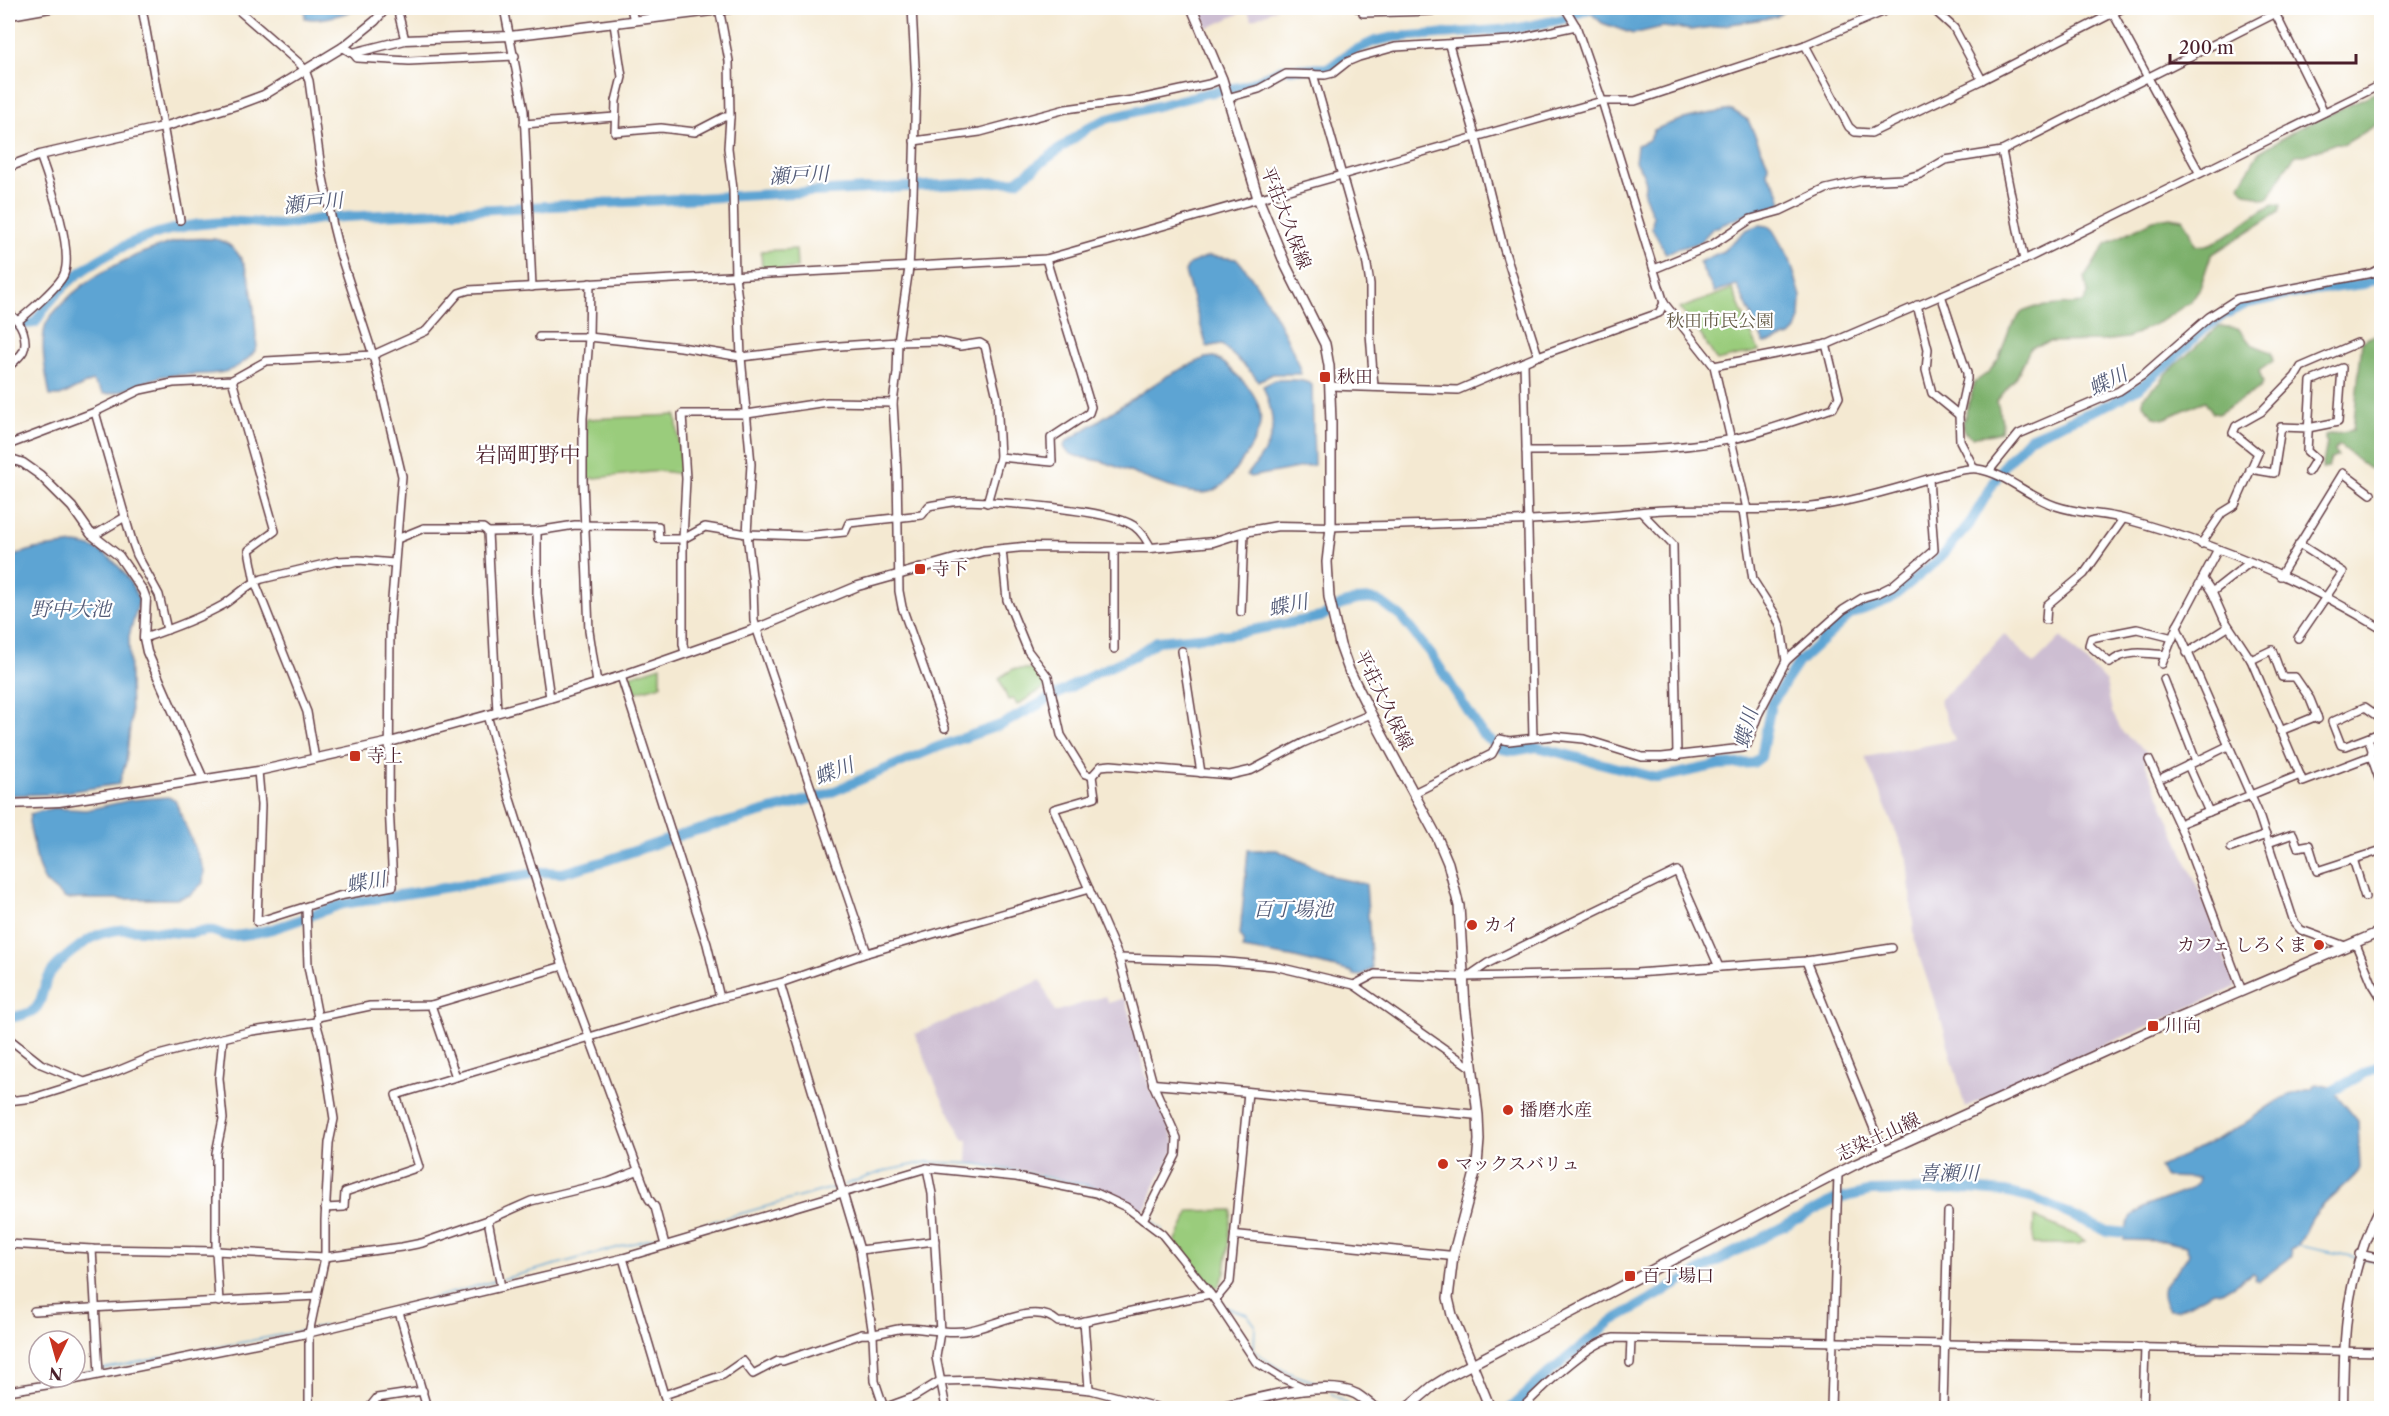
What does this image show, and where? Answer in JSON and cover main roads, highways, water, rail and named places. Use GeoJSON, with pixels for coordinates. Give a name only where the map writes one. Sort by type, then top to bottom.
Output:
{"type":"FeatureCollection","features":[{"type":"Feature","properties":{"kind":"main road","name":"平荘大久保線"},"geometry":{"type":"LineString","coordinates":[[1192,8],[1222,82],[1258,198],[1286,266],[1325,344],[1330,386],[1331,528],[1327,562],[1330,602],[1340,645],[1349,670],[1448,863],[1459,906],[1466,977],[1467,1036],[1478,1115],[1477,1165],[1454,1256],[1449,1298],[1452,1315],[1490,1408]]}},
{"type":"Feature","properties":{"kind":"main road","name":"志染土山線"},"geometry":{"type":"LineString","coordinates":[[1407,1408],[1433,1386],[1612,1289],[1883,1151],[2382,931]]}},
{"type":"Feature","properties":{"kind":"main road"},"geometry":{"type":"LineString","coordinates":[[1216,1408],[1308,1389],[1346,1391],[1356,1394],[1375,1408]]}},
{"type":"Feature","properties":{"kind":"water"},"geometry":{"type":"Polygon","coordinates":[[[305,8],[358,8],[337,15],[311,19],[305,18],[305,8]]]}},
{"type":"Feature","properties":{"kind":"water"},"geometry":{"type":"Polygon","coordinates":[[[1585,8],[1788,8],[1776,17],[1692,30],[1662,27],[1633,34],[1602,23],[1585,8]]]}},
{"type":"Feature","properties":{"kind":"water"},"geometry":{"type":"Polygon","coordinates":[[[1732,110],[1748,120],[1768,164],[1767,174],[1777,188],[1782,204],[1743,216],[1712,229],[1699,243],[1666,254],[1652,228],[1653,216],[1644,194],[1643,173],[1635,162],[1637,145],[1648,140],[1654,130],[1673,122],[1732,110]]]}},
{"type":"Feature","properties":{"kind":"water"},"geometry":{"type":"Polygon","coordinates":[[[1760,225],[1768,226],[1773,230],[1790,260],[1801,296],[1800,319],[1796,330],[1790,336],[1767,343],[1764,343],[1737,285],[1714,292],[1699,262],[1723,251],[1746,230],[1760,225]]]}},
{"type":"Feature","properties":{"kind":"water"},"geometry":{"type":"Polygon","coordinates":[[[185,239],[222,241],[242,259],[253,303],[257,347],[252,355],[238,366],[224,372],[163,376],[110,394],[104,394],[92,381],[60,396],[50,396],[43,344],[45,327],[52,315],[74,293],[102,272],[134,256],[185,239]]]}},
{"type":"Feature","properties":{"kind":"water"},"geometry":{"type":"Polygon","coordinates":[[[1208,256],[1237,259],[1246,270],[1283,330],[1301,374],[1273,374],[1258,381],[1221,344],[1207,347],[1185,272],[1189,264],[1208,256]]]}},
{"type":"Feature","properties":{"kind":"water"},"geometry":{"type":"Polygon","coordinates":[[[1214,357],[1239,377],[1256,400],[1260,410],[1258,432],[1254,442],[1223,485],[1209,492],[1198,493],[1172,488],[1104,462],[1075,456],[1066,450],[1064,446],[1067,441],[1167,376],[1205,358],[1214,357]]]}},
{"type":"Feature","properties":{"kind":"water"},"geometry":{"type":"Polygon","coordinates":[[[1275,380],[1300,380],[1312,385],[1314,465],[1250,477],[1247,475],[1264,453],[1272,434],[1271,413],[1263,386],[1275,380]]]}},
{"type":"Feature","properties":{"kind":"water","name":"野中大池"},"geometry":{"type":"Polygon","coordinates":[[[74,544],[96,549],[115,562],[129,580],[139,601],[129,636],[131,719],[126,762],[119,784],[52,794],[8,795],[8,558],[34,549],[74,544]]]}},
{"type":"Feature","properties":{"kind":"water"},"geometry":{"type":"Polygon","coordinates":[[[168,797],[175,800],[204,870],[203,883],[190,895],[176,899],[66,899],[45,882],[38,866],[29,822],[30,814],[53,808],[86,810],[131,800],[168,797]]]}},
{"type":"Feature","properties":{"kind":"water","name":"百丁場池"},"geometry":{"type":"Polygon","coordinates":[[[1248,850],[1277,850],[1337,878],[1366,884],[1372,969],[1360,976],[1353,975],[1352,972],[1291,957],[1242,949],[1244,941],[1240,935],[1248,850]]]}},
{"type":"Feature","properties":{"kind":"water"},"geometry":{"type":"Polygon","coordinates":[[[2316,1084],[2330,1087],[2358,1121],[2360,1168],[2358,1172],[2311,1220],[2301,1241],[2290,1250],[2291,1257],[2259,1281],[2255,1279],[2256,1275],[2253,1273],[2222,1292],[2213,1291],[2176,1310],[2169,1310],[2163,1292],[2169,1279],[2189,1253],[2186,1246],[2163,1241],[2124,1240],[2127,1226],[2133,1216],[2153,1203],[2188,1190],[2197,1183],[2198,1178],[2165,1177],[2160,1167],[2246,1123],[2279,1100],[2313,1089],[2316,1084]]]}},
{"type":"Feature","properties":{"kind":"waterway","name":"瀬戸川"},"geometry":{"type":"LineString","coordinates":[[8,320],[16,325],[35,323],[50,302],[88,267],[136,241],[187,226],[232,222],[280,225],[325,218],[1017,181],[1089,127],[1107,119],[1207,93],[1245,86],[1282,69],[1329,68],[1349,53],[1375,41],[1395,37],[1514,29],[1563,19],[1591,8]]}},
{"type":"Feature","properties":{"kind":"waterway","name":"蝶川"},"geometry":{"type":"LineString","coordinates":[[8,1018],[21,1016],[35,1009],[50,974],[59,963],[100,934],[133,930],[179,933],[210,931],[228,936],[246,935],[274,928],[343,904],[543,872],[562,873],[684,834],[825,795],[935,748],[1003,724],[1096,673],[1136,655],[1157,641],[1231,634],[1321,617],[1341,605],[1357,600],[1370,599],[1381,602],[1401,617],[1433,657],[1483,735],[1502,749],[1514,751],[1537,747],[1658,778],[1718,765],[1753,763],[1761,757],[1771,704],[1799,662],[1851,614],[1890,599],[1937,561],[1969,525],[2004,465],[2029,438],[2112,403],[2140,387],[2170,362],[2199,333],[2225,314],[2248,303],[2314,290],[2364,284],[2382,276]]}},
{"type":"Feature","properties":{"kind":"waterway","name":"喜瀬川"},"geometry":{"type":"LineString","coordinates":[[2324,1100],[2332,1091],[2382,1064]]}},
{"type":"Feature","properties":{"kind":"waterway"},"geometry":{"type":"LineString","coordinates":[[844,1185],[884,1171],[927,1162],[978,1164],[1091,1186],[1121,1199],[1141,1214]]}},
{"type":"Feature","properties":{"kind":"waterway"},"geometry":{"type":"LineString","coordinates":[[665,1235],[839,1186]]}},
{"type":"Feature","properties":{"kind":"waterway","name":"喜瀬川"},"geometry":{"type":"LineString","coordinates":[[1511,1408],[1550,1372],[1612,1321],[1721,1259],[1834,1200],[1871,1191],[1968,1189],[2004,1192],[2035,1199],[2106,1231],[2139,1234]]}},
{"type":"Feature","properties":{"kind":"waterway"},"geometry":{"type":"LineString","coordinates":[[1148,1218],[1162,1230]]}},
{"type":"Feature","properties":{"kind":"waterway"},"geometry":{"type":"LineString","coordinates":[[503,1279],[660,1236]]}},
{"type":"Feature","properties":{"kind":"waterway"},"geometry":{"type":"LineString","coordinates":[[2295,1245],[2355,1257]]}},
{"type":"Feature","properties":{"kind":"waterway"},"geometry":{"type":"LineString","coordinates":[[1181,1252],[1216,1295]]}},
{"type":"Feature","properties":{"kind":"waterway"},"geometry":{"type":"LineString","coordinates":[[2363,1258],[2382,1263]]}},
{"type":"Feature","properties":{"kind":"waterway"},"geometry":{"type":"LineString","coordinates":[[390,1310],[498,1280]]}},
{"type":"Feature","properties":{"kind":"waterway"},"geometry":{"type":"LineString","coordinates":[[1219,1299],[1225,1307],[1247,1314],[1255,1325],[1254,1350],[1262,1357],[1287,1372],[1325,1385]]}},
{"type":"Feature","properties":{"kind":"waterway"},"geometry":{"type":"LineString","coordinates":[[314,1328],[324,1326]]}},
{"type":"Feature","properties":{"kind":"waterway"},"geometry":{"type":"LineString","coordinates":[[102,1369],[307,1330]]}},
{"type":"Feature","properties":{"kind":"waterway"},"geometry":{"type":"LineString","coordinates":[[87,1372],[95,1370]]}},
{"type":"Feature","properties":{"kind":"waterway"},"geometry":{"type":"LineString","coordinates":[[17,1386],[27,1384]]}},
{"type":"Feature","properties":{"kind":"waterway"},"geometry":{"type":"LineString","coordinates":[[1331,1393],[1352,1408]]}},
{"type":"Feature","properties":{"kind":"place","name":"秋田"},"geometry":{"type":"Point","coordinates":[1325,377]}},
{"type":"Feature","properties":{"kind":"place","name":"寺下"},"geometry":{"type":"Point","coordinates":[920,569]}},
{"type":"Feature","properties":{"kind":"place","name":"寺上"},"geometry":{"type":"Point","coordinates":[355,756]}},
{"type":"Feature","properties":{"kind":"place","name":"カイ"},"geometry":{"type":"Point","coordinates":[1472,925]}},
{"type":"Feature","properties":{"kind":"place","name":"カフェ しろくま"},"geometry":{"type":"Point","coordinates":[2319,945]}},
{"type":"Feature","properties":{"kind":"place","name":"川向"},"geometry":{"type":"Point","coordinates":[2153,1026]}},
{"type":"Feature","properties":{"kind":"place","name":"播磨水産"},"geometry":{"type":"Point","coordinates":[1508,1110]}},
{"type":"Feature","properties":{"kind":"place","name":"マックスバリュ"},"geometry":{"type":"Point","coordinates":[1443,1164]}},
{"type":"Feature","properties":{"kind":"place","name":"百丁場口"},"geometry":{"type":"Point","coordinates":[1630,1276]}},
{"type":"Feature","properties":{"kind":"district","name":"岩岡町野中"},"geometry":{"type":"Point","coordinates":[528,454]}},
{"type":"Feature","properties":{"kind":"park label","name":"秋田市民公園"},"geometry":{"type":"Point","coordinates":[1720,321]}}]}
